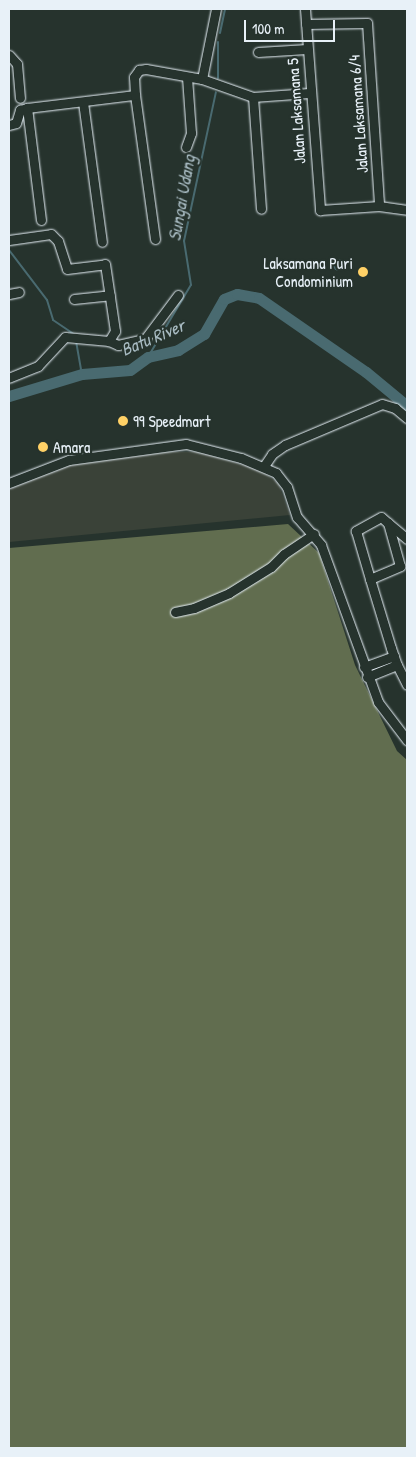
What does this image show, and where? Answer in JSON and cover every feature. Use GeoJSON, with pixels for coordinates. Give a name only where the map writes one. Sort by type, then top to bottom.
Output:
{"type":"FeatureCollection","features":[{"type":"Feature","properties":{"kind":"street"},"geometry":{"type":"LineString","coordinates":[[202,79],[216,9]]}},
{"type":"Feature","properties":{"kind":"street","name":"Jalan Laksamana 5"},"geometry":{"type":"LineString","coordinates":[[305,9],[309,93],[320,210],[378,206]]}},
{"type":"Feature","properties":{"kind":"street","name":"Jalan Laksamana 6/4"},"geometry":{"type":"LineString","coordinates":[[306,24],[367,23],[378,206]]}},
{"type":"Feature","properties":{"kind":"street"},"geometry":{"type":"LineString","coordinates":[[258,52],[307,49]]}},
{"type":"Feature","properties":{"kind":"street"},"geometry":{"type":"LineString","coordinates":[[9,55],[17,64],[20,98]]}},
{"type":"Feature","properties":{"kind":"street"},"geometry":{"type":"LineString","coordinates":[[154,239],[135,95],[134,77],[139,70],[146,69],[202,79],[253,97],[309,93]]}},
{"type":"Feature","properties":{"kind":"street"},"geometry":{"type":"LineString","coordinates":[[186,147],[191,133],[187,77]]}},
{"type":"Feature","properties":{"kind":"street"},"geometry":{"type":"LineString","coordinates":[[9,125],[16,123],[20,110],[27,108],[135,95]]}},
{"type":"Feature","properties":{"kind":"street"},"geometry":{"type":"LineString","coordinates":[[253,97],[261,209]]}},
{"type":"Feature","properties":{"kind":"street"},"geometry":{"type":"LineString","coordinates":[[83,102],[102,242]]}},
{"type":"Feature","properties":{"kind":"street"},"geometry":{"type":"LineString","coordinates":[[27,108],[41,220]]}},
{"type":"Feature","properties":{"kind":"street"},"geometry":{"type":"LineString","coordinates":[[378,206],[407,210]]}},
{"type":"Feature","properties":{"kind":"street"},"geometry":{"type":"LineString","coordinates":[[9,240],[22,241],[46,233],[51,234],[58,241],[65,267],[71,271],[104,264],[115,331],[110,341]]}},
{"type":"Feature","properties":{"kind":"street"},"geometry":{"type":"LineString","coordinates":[[9,294],[19,292]]}},
{"type":"Feature","properties":{"kind":"street"},"geometry":{"type":"LineString","coordinates":[[74,300],[110,295]]}},
{"type":"Feature","properties":{"kind":"street"},"geometry":{"type":"LineString","coordinates":[[9,378],[38,366],[68,337],[110,341],[118,345],[144,339],[178,295]]}},
{"type":"Feature","properties":{"kind":"street"},"geometry":{"type":"LineString","coordinates":[[264,466],[272,454],[285,445],[382,404],[395,408],[407,418]]}},
{"type":"Feature","properties":{"kind":"street"},"geometry":{"type":"LineString","coordinates":[[9,483],[69,460],[167,445],[197,446],[264,466],[283,479],[298,517],[314,534],[333,573],[367,677],[378,702],[407,740]]}},
{"type":"Feature","properties":{"kind":"street"},"geometry":{"type":"LineString","coordinates":[[407,539],[381,517],[356,530],[395,661],[407,685]]}},
{"type":"Feature","properties":{"kind":"street"},"geometry":{"type":"LineString","coordinates":[[370,578],[400,566],[388,523]]}},
{"type":"Feature","properties":{"kind":"street"},"geometry":{"type":"LineString","coordinates":[[175,612],[194,608],[229,593],[271,568],[284,554],[314,534]]}},
{"type":"Feature","properties":{"kind":"street"},"geometry":{"type":"LineString","coordinates":[[364,667],[395,661]]}},
{"type":"Feature","properties":{"kind":"street"},"geometry":{"type":"LineString","coordinates":[[367,677],[395,661]]}},
{"type":"Feature","properties":{"kind":"shaded area"},"geometry":{"type":"Polygon","coordinates":[[[163,452],[199,452],[260,470],[278,483],[290,515],[9,542],[9,489],[69,464],[163,452]]]}},
{"type":"Feature","properties":{"kind":"green space"},"geometry":{"type":"Polygon","coordinates":[[[288,524],[319,553],[355,665],[397,751],[407,760],[407,1448],[9,1448],[9,548],[288,524]]]}},
{"type":"Feature","properties":{"kind":"water"},"geometry":{"type":"Polygon","coordinates":[[[337,259],[341,259],[345,265],[341,271],[337,271],[333,267],[333,263],[337,259]]]}},
{"type":"Feature","properties":{"kind":"waterway","name":"Sungai Udang"},"geometry":{"type":"LineString","coordinates":[[220,33],[225,9]]}},
{"type":"Feature","properties":{"kind":"waterway","name":"Sungai Udang"},"geometry":{"type":"LineString","coordinates":[[218,42],[218,78]]}},
{"type":"Feature","properties":{"kind":"waterway","name":"Sungai Udang"},"geometry":{"type":"LineString","coordinates":[[148,357],[191,285],[184,241],[216,92]]}},
{"type":"Feature","properties":{"kind":"waterway"},"geometry":{"type":"LineString","coordinates":[[9,250],[47,300],[53,320],[74,334]]}},
{"type":"Feature","properties":{"kind":"waterway","name":"Batu River"},"geometry":{"type":"LineString","coordinates":[[9,396],[82,374],[130,370],[148,357],[178,350],[204,334],[224,299],[237,294],[259,298],[366,372],[407,406]]}},
{"type":"Feature","properties":{"kind":"waterway"},"geometry":{"type":"LineString","coordinates":[[76,341],[82,374]]}},
{"type":"Feature","properties":{"kind":"place","name":"Laksamana Puri Condominium"},"geometry":{"type":"Point","coordinates":[363,272]}},
{"type":"Feature","properties":{"kind":"place","name":"99 Speedmart"},"geometry":{"type":"Point","coordinates":[123,421]}},
{"type":"Feature","properties":{"kind":"place","name":"Amara"},"geometry":{"type":"Point","coordinates":[43,447]}}]}
